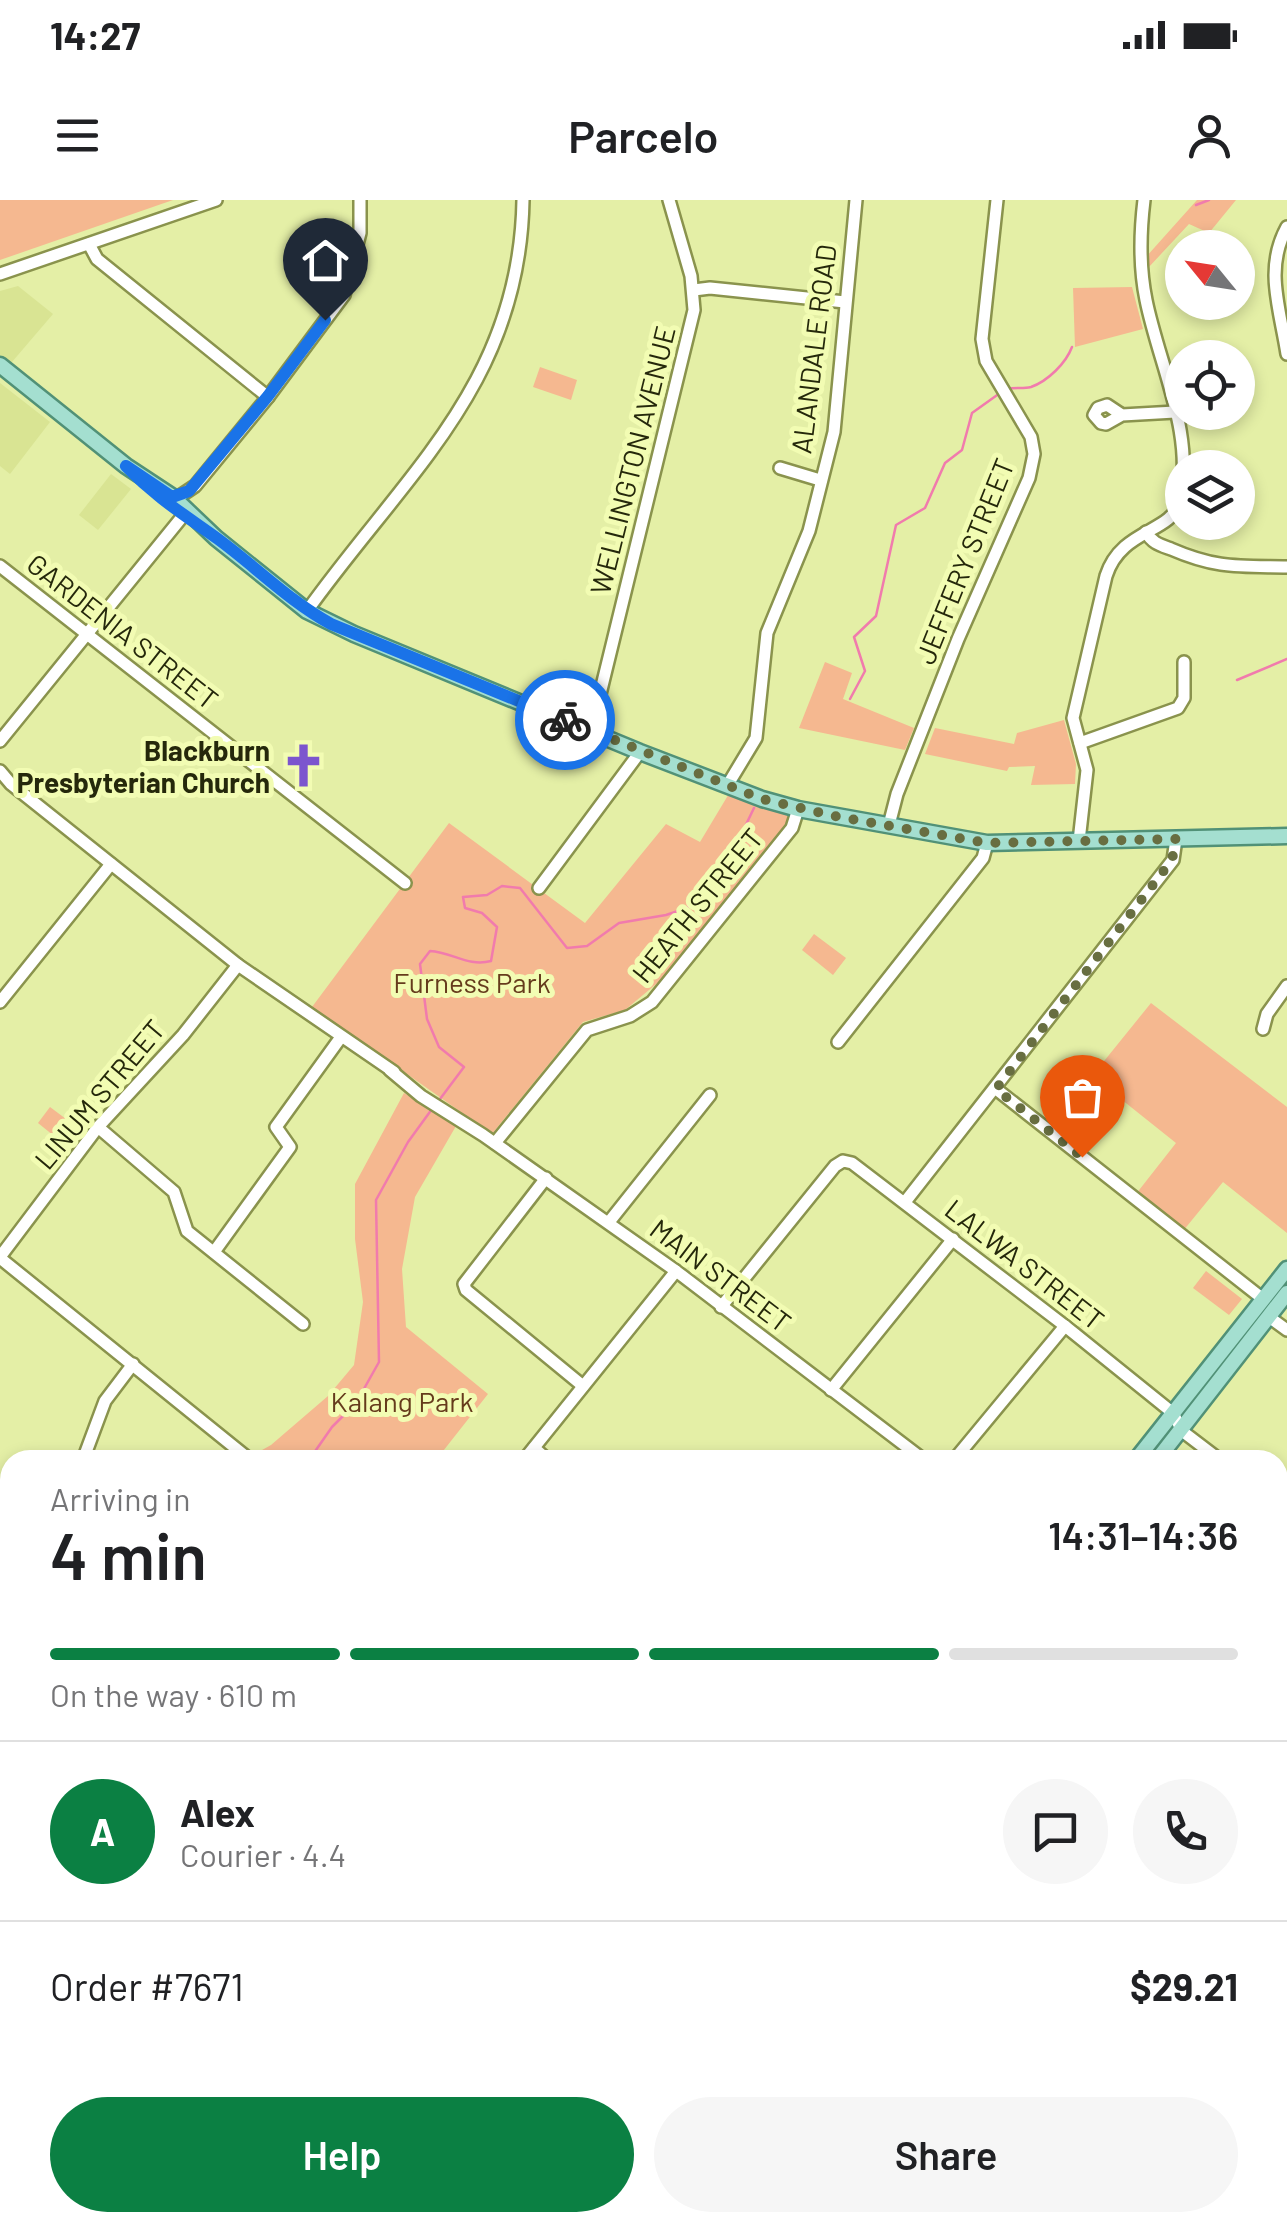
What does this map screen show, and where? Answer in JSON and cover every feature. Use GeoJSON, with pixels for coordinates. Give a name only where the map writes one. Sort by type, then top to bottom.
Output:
{"type":"FeatureCollection","features":[{"type":"Feature","properties":{"kind":"main road"},"geometry":{"type":"LineString","coordinates":[[0,365],[183,508]]}},
{"type":"Feature","properties":{"kind":"main road"},"geometry":{"type":"LineString","coordinates":[[126,466],[183,508],[307,612],[727,786],[798,808],[987,843],[1287,836]]}},
{"type":"Feature","properties":{"kind":"main road"},"geometry":{"type":"LineString","coordinates":[[1166,1450],[1269,1308],[1287,1269]]}},
{"type":"Feature","properties":{"kind":"main road"},"geometry":{"type":"LineString","coordinates":[[1144,1450],[1269,1308],[1287,1294]]}},
{"type":"Feature","properties":{"kind":"street"},"geometry":{"type":"LineString","coordinates":[[0,274],[216,200]]}},
{"type":"Feature","properties":{"kind":"street"},"geometry":{"type":"LineString","coordinates":[[0,750],[4,737],[87,636],[183,508],[180,496],[195,486],[344,295],[360,232],[360,200]]}},
{"type":"Feature","properties":{"kind":"street"},"geometry":{"type":"LineString","coordinates":[[307,612],[458,416],[491,352],[512,286],[524,200]]}},
{"type":"Feature","properties":{"kind":"street","name":"WELLINGTON AVENUE"},"geometry":{"type":"LineString","coordinates":[[591,731],[694,310],[694,290],[669,200]]}},
{"type":"Feature","properties":{"kind":"street","name":"ALANDALE ROAD"},"geometry":{"type":"LineString","coordinates":[[727,786],[756,738],[767,632],[808,531],[834,432],[856,200]]}},
{"type":"Feature","properties":{"kind":"street","name":"JEFFERY STREET"},"geometry":{"type":"LineString","coordinates":[[890,825],[897,794],[958,639],[1030,478],[1032,438],[996,382],[986,361],[982,339],[997,200]]}},
{"type":"Feature","properties":{"kind":"street"},"geometry":{"type":"LineString","coordinates":[[1144,200],[1142,277],[1165,371]]}},
{"type":"Feature","properties":{"kind":"street"},"geometry":{"type":"LineString","coordinates":[[1287,227],[1276,247],[1273,264],[1287,354]]}},
{"type":"Feature","properties":{"kind":"street"},"geometry":{"type":"LineString","coordinates":[[89,244],[96,259],[268,396]]}},
{"type":"Feature","properties":{"kind":"street"},"geometry":{"type":"LineString","coordinates":[[694,290],[710,288],[845,302]]}},
{"type":"Feature","properties":{"kind":"street"},"geometry":{"type":"LineString","coordinates":[[1122,415],[1165,413]]}},
{"type":"Feature","properties":{"kind":"street"},"geometry":{"type":"LineString","coordinates":[[1079,841],[1087,770],[1073,718],[1106,576],[1114,556],[1132,539],[1169,519],[1178,504],[1181,449],[1178,430]]}},
{"type":"Feature","properties":{"kind":"street"},"geometry":{"type":"LineString","coordinates":[[780,468],[820,480]]}},
{"type":"Feature","properties":{"kind":"street"},"geometry":{"type":"LineString","coordinates":[[1146,532],[1154,542],[1208,564],[1287,567]]}},
{"type":"Feature","properties":{"kind":"street","name":"GARDENIA STREET"},"geometry":{"type":"LineString","coordinates":[[0,566],[405,883]]}},
{"type":"Feature","properties":{"kind":"street"},"geometry":{"type":"LineString","coordinates":[[1080,743],[1178,708],[1184,698],[1184,662]]}},
{"type":"Feature","properties":{"kind":"street"},"geometry":{"type":"LineString","coordinates":[[539,888],[640,752]]}},
{"type":"Feature","properties":{"kind":"street","name":"MAIN STREET"},"geometry":{"type":"LineString","coordinates":[[4,778],[238,965],[676,1270],[911,1450]]}},
{"type":"Feature","properties":{"kind":"street","name":"HEATH STREET"},"geometry":{"type":"LineString","coordinates":[[495,1143],[586,1030],[630,1016],[652,1002],[792,828],[798,808]]}},
{"type":"Feature","properties":{"kind":"street"},"geometry":{"type":"LineString","coordinates":[[905,1202],[1172,860],[1176,839]]}},
{"type":"Feature","properties":{"kind":"street"},"geometry":{"type":"LineString","coordinates":[[838,1042],[984,858],[987,843]]}},
{"type":"Feature","properties":{"kind":"street"},"geometry":{"type":"LineString","coordinates":[[0,1002],[111,864]]}},
{"type":"Feature","properties":{"kind":"street","name":"LINUM STREET"},"geometry":{"type":"LineString","coordinates":[[0,1258],[98,1127],[183,1035],[238,965]]}},
{"type":"Feature","properties":{"kind":"street"},"geometry":{"type":"LineString","coordinates":[[1263,1030],[1267,1014],[1287,986]]}},
{"type":"Feature","properties":{"kind":"street"},"geometry":{"type":"LineString","coordinates":[[214,1252],[290,1147],[276,1127],[341,1037]]}},
{"type":"Feature","properties":{"kind":"street"},"geometry":{"type":"LineString","coordinates":[[996,1089],[1269,1308],[1287,1330]]}},
{"type":"Feature","properties":{"kind":"street"},"geometry":{"type":"LineString","coordinates":[[609,1222],[710,1095]]}},
{"type":"Feature","properties":{"kind":"street"},"geometry":{"type":"LineString","coordinates":[[98,1127],[174,1192],[187,1232],[303,1324]]}},
{"type":"Feature","properties":{"kind":"street","name":"LALWA STREET"},"geometry":{"type":"LineString","coordinates":[[722,1307],[835,1166],[852,1163],[1173,1413]]}},
{"type":"Feature","properties":{"kind":"street"},"geometry":{"type":"LineString","coordinates":[[546,1178],[466,1276],[464,1284],[466,1290],[583,1386]]}},
{"type":"Feature","properties":{"kind":"street"},"geometry":{"type":"LineString","coordinates":[[831,1390],[953,1239]]}},
{"type":"Feature","properties":{"kind":"street"},"geometry":{"type":"LineString","coordinates":[[0,1258],[238,1450]]}},
{"type":"Feature","properties":{"kind":"street"},"geometry":{"type":"LineString","coordinates":[[536,1450],[534,1448],[676,1270]]}},
{"type":"Feature","properties":{"kind":"street"},"geometry":{"type":"LineString","coordinates":[[962,1450],[1065,1326]]}},
{"type":"Feature","properties":{"kind":"street"},"geometry":{"type":"LineString","coordinates":[[87,1450],[105,1401],[133,1364]]}},
{"type":"Feature","properties":{"kind":"street"},"geometry":{"type":"LineString","coordinates":[[1173,1413],[1182,1431],[1207,1450]]}},
{"type":"Feature","properties":{"kind":"shaded area"},"geometry":{"type":"Polygon","coordinates":[[[18,286],[53,314],[0,376],[0,291],[18,286]]]}},
{"type":"Feature","properties":{"kind":"shaded area"},"geometry":{"type":"Polygon","coordinates":[[[0,383],[50,422],[10,474],[0,466],[0,383]]]}},
{"type":"Feature","properties":{"kind":"shaded area"},"geometry":{"type":"Polygon","coordinates":[[[111,474],[131,489],[98,530],[79,515],[111,474]]]}},
{"type":"Feature","properties":{"kind":"green space"},"geometry":{"type":"Polygon","coordinates":[[[0,200],[173,200],[0,260],[0,200]]]}},
{"type":"Feature","properties":{"kind":"green space"},"geometry":{"type":"Polygon","coordinates":[[[1197,200],[1236,200],[1211,230],[1189,224],[1183,230],[1170,230],[1197,200]]]}},
{"type":"Feature","properties":{"kind":"green space"},"geometry":{"type":"Polygon","coordinates":[[[1165,236],[1165,250],[1148,268],[1146,257],[1165,236]]]}},
{"type":"Feature","properties":{"kind":"green space"},"geometry":{"type":"Polygon","coordinates":[[[1132,287],[1143,329],[1075,347],[1073,288],[1132,287]]]}},
{"type":"Feature","properties":{"kind":"green space"},"geometry":{"type":"Polygon","coordinates":[[[540,367],[577,380],[571,400],[533,387],[540,367]]]}},
{"type":"Feature","properties":{"kind":"green space"},"geometry":{"type":"Polygon","coordinates":[[[825,662],[852,673],[843,699],[914,728],[905,750],[799,728],[825,662]]]}},
{"type":"Feature","properties":{"kind":"green space"},"geometry":{"type":"Polygon","coordinates":[[[1064,720],[1076,764],[1075,784],[1031,785],[1035,766],[1009,767],[1007,771],[925,754],[935,728],[1014,744],[1017,733],[1064,720]]]}},
{"type":"Feature","properties":{"kind":"green space","name":"Furness Park"},"geometry":{"type":"Polygon","coordinates":[[[730,792],[787,815],[789,823],[667,975],[625,1010],[583,1022],[492,1134],[312,1007],[449,823],[585,923],[666,824],[700,842],[730,792]]]}},
{"type":"Feature","properties":{"kind":"green space"},"geometry":{"type":"Polygon","coordinates":[[[814,934],[846,958],[833,975],[802,950],[814,934]]]}},
{"type":"Feature","properties":{"kind":"green space"},"geometry":{"type":"Polygon","coordinates":[[[1151,1003],[1287,1107],[1287,1233],[1223,1182],[1183,1231],[1136,1194],[1176,1143],[1092,1076],[1151,1003]]]}},
{"type":"Feature","properties":{"kind":"green space","name":"Kalang Park"},"geometry":{"type":"Polygon","coordinates":[[[404,1093],[456,1126],[415,1197],[402,1269],[406,1327],[488,1394],[444,1450],[262,1450],[328,1396],[354,1365],[363,1302],[355,1239],[355,1184],[404,1093]]]}},
{"type":"Feature","properties":{"kind":"green space"},"geometry":{"type":"Polygon","coordinates":[[[50,1107],[82,1131],[69,1148],[38,1123],[50,1107]]]}},
{"type":"Feature","properties":{"kind":"green space"},"geometry":{"type":"Polygon","coordinates":[[[1206,1271],[1242,1299],[1229,1315],[1193,1288],[1206,1271]]]}},
{"type":"Feature","properties":{"kind":"waterway"},"geometry":{"type":"LineString","coordinates":[[1196,205],[1209,200]]}},
{"type":"Feature","properties":{"kind":"waterway"},"geometry":{"type":"LineString","coordinates":[[1007,389],[1031,387],[1044,380],[1061,365],[1072,347]]}},
{"type":"Feature","properties":{"kind":"waterway"},"geometry":{"type":"LineString","coordinates":[[850,699],[865,671],[854,637],[876,616],[896,525],[925,508],[945,463],[962,450],[972,413],[1000,393]]}},
{"type":"Feature","properties":{"kind":"waterway"},"geometry":{"type":"LineString","coordinates":[[1237,680],[1287,659]]}},
{"type":"Feature","properties":{"kind":"waterway"},"geometry":{"type":"LineString","coordinates":[[437,1103],[464,1067],[439,1047],[427,1019],[420,964],[430,951],[475,962],[491,961],[497,927],[482,913],[465,908],[463,897],[487,895],[502,886],[520,888],[567,948],[587,946],[619,923],[687,908],[740,837],[754,808]]}},
{"type":"Feature","properties":{"kind":"waterway"},"geometry":{"type":"LineString","coordinates":[[316,1450],[356,1403],[379,1362],[376,1200],[408,1142],[432,1109]]}},
{"type":"Feature","properties":{"kind":"way so far"},"geometry":{"type":"LineString","coordinates":[[565,720],[762,799],[839,817],[987,843],[1176,839],[1172,860],[996,1089],[1082,1157]]}},
{"type":"Feature","properties":{"kind":"place","name":"Blackburn Presbyterian Church"},"geometry":{"type":"Point","coordinates":[303,766]}},
{"type":"Feature","properties":{"kind":"route"},"geometry":{"type":"LineString","coordinates":[[325,320],[189,491],[172,497],[126,466],[165,504],[216,538],[307,612],[565,720]]}}]}
